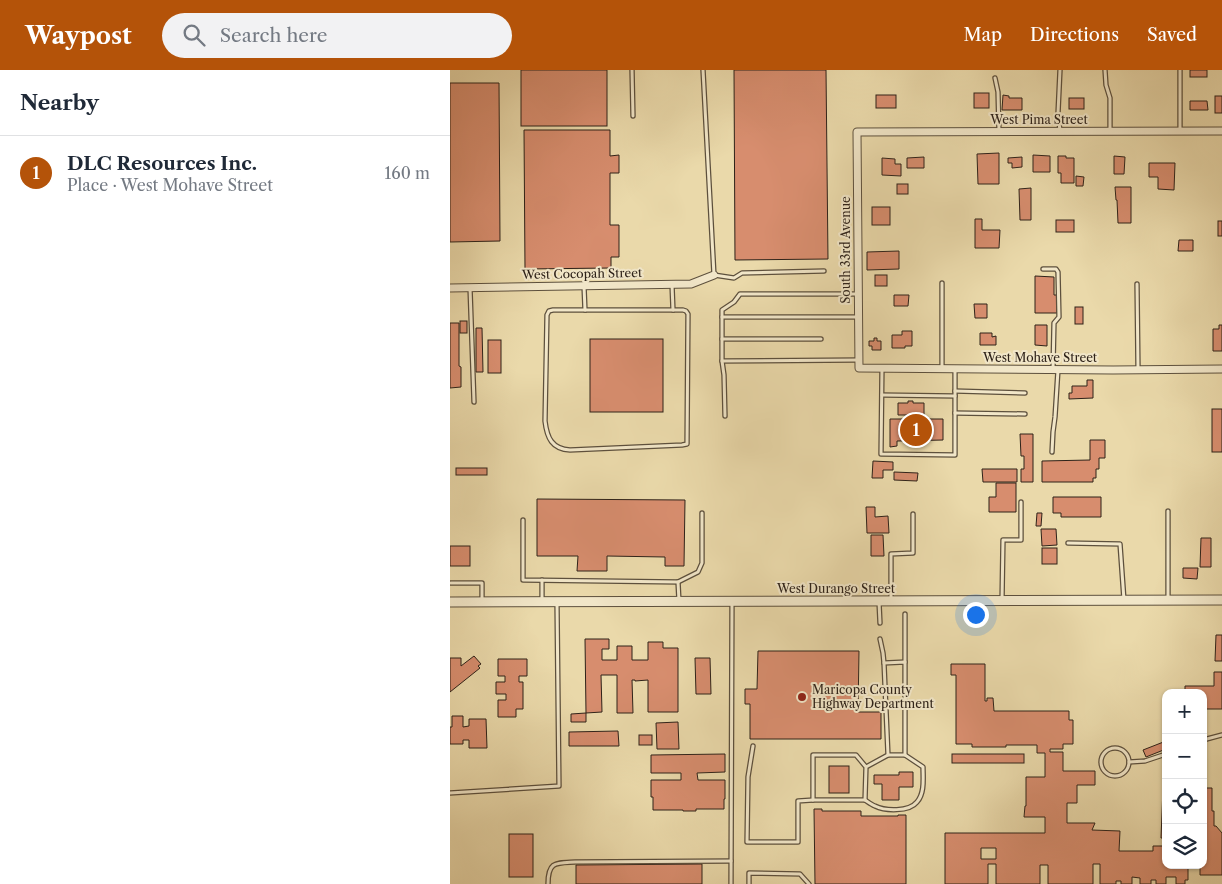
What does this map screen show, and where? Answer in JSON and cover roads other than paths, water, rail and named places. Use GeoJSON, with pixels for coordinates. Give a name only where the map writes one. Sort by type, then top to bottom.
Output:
{"type":"FeatureCollection","features":[{"type":"Feature","properties":{"kind":"street","name":"West Pima Street"},"geometry":{"type":"LineString","coordinates":[[857,132],[1222,131]]}},
{"type":"Feature","properties":{"kind":"street","name":"South 33rd Avenue"},"geometry":{"type":"LineString","coordinates":[[857,132],[859,368]]}},
{"type":"Feature","properties":{"kind":"street","name":"West Cocopah Street"},"geometry":{"type":"LineString","coordinates":[[450,288],[691,284],[714,275]]}},
{"type":"Feature","properties":{"kind":"street","name":"West Mohave Street"},"geometry":{"type":"LineString","coordinates":[[859,368],[1222,369]]}},
{"type":"Feature","properties":{"kind":"street","name":"West Durango Street"},"geometry":{"type":"LineString","coordinates":[[450,602],[1222,600]]}},
{"type":"Feature","properties":{"kind":"lane"},"geometry":{"type":"LineString","coordinates":[[632,70],[633,116]]}},
{"type":"Feature","properties":{"kind":"lane"},"geometry":{"type":"LineString","coordinates":[[703,70],[714,275],[734,278],[742,273],[824,271]]}},
{"type":"Feature","properties":{"kind":"lane"},"geometry":{"type":"LineString","coordinates":[[1060,70],[1058,113],[1060,132]]}},
{"type":"Feature","properties":{"kind":"lane"},"geometry":{"type":"LineString","coordinates":[[1105,70],[1106,85],[1110,98],[1110,132]]}},
{"type":"Feature","properties":{"kind":"lane"},"geometry":{"type":"LineString","coordinates":[[1180,70],[1180,131]]}},
{"type":"Feature","properties":{"kind":"lane"},"geometry":{"type":"LineString","coordinates":[[995,78],[1000,116],[999,132]]}},
{"type":"Feature","properties":{"kind":"lane"},"geometry":{"type":"LineString","coordinates":[[1043,269],[1056,270],[1058,272],[1060,317],[1054,323],[1056,370],[1052,452]]}},
{"type":"Feature","properties":{"kind":"lane"},"geometry":{"type":"LineString","coordinates":[[942,283],[942,369]]}},
{"type":"Feature","properties":{"kind":"lane"},"geometry":{"type":"LineString","coordinates":[[672,284],[673,310]]}},
{"type":"Feature","properties":{"kind":"lane"},"geometry":{"type":"LineString","coordinates":[[1137,284],[1138,370]]}},
{"type":"Feature","properties":{"kind":"lane"},"geometry":{"type":"LineString","coordinates":[[584,286],[585,310]]}},
{"type":"Feature","properties":{"kind":"lane"},"geometry":{"type":"LineString","coordinates":[[470,287],[474,402]]}},
{"type":"Feature","properties":{"kind":"lane"},"geometry":{"type":"LineString","coordinates":[[725,416],[722,310],[734,302],[740,294],[858,294]]}},
{"type":"Feature","properties":{"kind":"lane"},"geometry":{"type":"LineString","coordinates":[[673,310],[684,310],[688,314],[687,444],[682,446],[565,450],[554,445],[546,427],[547,315],[549,312],[673,310]]}},
{"type":"Feature","properties":{"kind":"lane"},"geometry":{"type":"LineString","coordinates":[[722,317],[858,317]]}},
{"type":"Feature","properties":{"kind":"lane"},"geometry":{"type":"LineString","coordinates":[[722,339],[821,339]]}},
{"type":"Feature","properties":{"kind":"lane"},"geometry":{"type":"LineString","coordinates":[[722,361],[859,360]]}},
{"type":"Feature","properties":{"kind":"lane"},"geometry":{"type":"LineString","coordinates":[[882,368],[881,454],[955,455],[955,369]]}},
{"type":"Feature","properties":{"kind":"lane"},"geometry":{"type":"LineString","coordinates":[[955,391],[1025,393]]}},
{"type":"Feature","properties":{"kind":"lane"},"geometry":{"type":"LineString","coordinates":[[882,395],[955,396]]}},
{"type":"Feature","properties":{"kind":"lane"},"geometry":{"type":"LineString","coordinates":[[955,413],[1025,414]]}},
{"type":"Feature","properties":{"kind":"lane"},"geometry":{"type":"LineString","coordinates":[[1002,601],[1003,540],[1021,540],[1021,502]]}},
{"type":"Feature","properties":{"kind":"lane"},"geometry":{"type":"LineString","coordinates":[[1168,511],[1168,600]]}},
{"type":"Feature","properties":{"kind":"lane"},"geometry":{"type":"LineString","coordinates":[[523,520],[523,580],[678,582],[698,572],[702,563],[702,513]]}},
{"type":"Feature","properties":{"kind":"lane"},"geometry":{"type":"LineString","coordinates":[[891,601],[891,554],[913,553],[913,514]]}},
{"type":"Feature","properties":{"kind":"lane"},"geometry":{"type":"LineString","coordinates":[[1068,542],[1120,544],[1124,600]]}},
{"type":"Feature","properties":{"kind":"lane"},"geometry":{"type":"LineString","coordinates":[[542,580],[542,602]]}},
{"type":"Feature","properties":{"kind":"lane"},"geometry":{"type":"LineString","coordinates":[[678,582],[679,602]]}},
{"type":"Feature","properties":{"kind":"lane"},"geometry":{"type":"LineString","coordinates":[[451,583],[482,583],[482,602]]}},
{"type":"Feature","properties":{"kind":"lane"},"geometry":{"type":"LineString","coordinates":[[731,884],[732,601]]}},
{"type":"Feature","properties":{"kind":"lane"},"geometry":{"type":"LineString","coordinates":[[879,601],[880,623]]}},
{"type":"Feature","properties":{"kind":"lane"},"geometry":{"type":"LineString","coordinates":[[450,793],[559,786],[557,602]]}},
{"type":"Feature","properties":{"kind":"lane"},"geometry":{"type":"LineString","coordinates":[[904,755],[905,614]]}},
{"type":"Feature","properties":{"kind":"lane"},"geometry":{"type":"LineString","coordinates":[[880,639],[884,663],[888,755]]}},
{"type":"Feature","properties":{"kind":"lane"},"geometry":{"type":"LineString","coordinates":[[884,663],[905,662]]}},
{"type":"Feature","properties":{"kind":"lane"},"geometry":{"type":"LineString","coordinates":[[1207,739],[1222,735]]}},
{"type":"Feature","properties":{"kind":"lane"},"geometry":{"type":"LineString","coordinates":[[753,746],[748,777],[747,842],[798,842],[798,801],[865,800],[876,806],[892,810],[909,808],[917,802],[923,788],[922,768],[904,755],[888,755],[866,766]]}},
{"type":"Feature","properties":{"kind":"lane"},"geometry":{"type":"LineString","coordinates":[[1118,748],[1126,754],[1129,762],[1126,771],[1115,777],[1103,771],[1100,762],[1104,753],[1118,748]]}},
{"type":"Feature","properties":{"kind":"lane"},"geometry":{"type":"LineString","coordinates":[[813,800],[813,755],[856,755],[866,766],[865,800]]}},
{"type":"Feature","properties":{"kind":"lane"},"geometry":{"type":"LineString","coordinates":[[1129,762],[1146,762],[1162,756]]}},
{"type":"Feature","properties":{"kind":"lane"},"geometry":{"type":"LineString","coordinates":[[548,884],[548,872],[551,867],[558,863],[732,861]]}},
{"type":"Feature","properties":{"kind":"lane"},"geometry":{"type":"LineString","coordinates":[[749,884],[749,873],[800,874],[809,884]]}},
{"type":"Feature","properties":{"kind":"place","name":"DLC Resources Inc."},"geometry":{"type":"Point","coordinates":[916,430]}},
{"type":"Feature","properties":{"kind":"place","name":"Maricopa County Highway Department"},"geometry":{"type":"Point","coordinates":[802,697]}}]}
